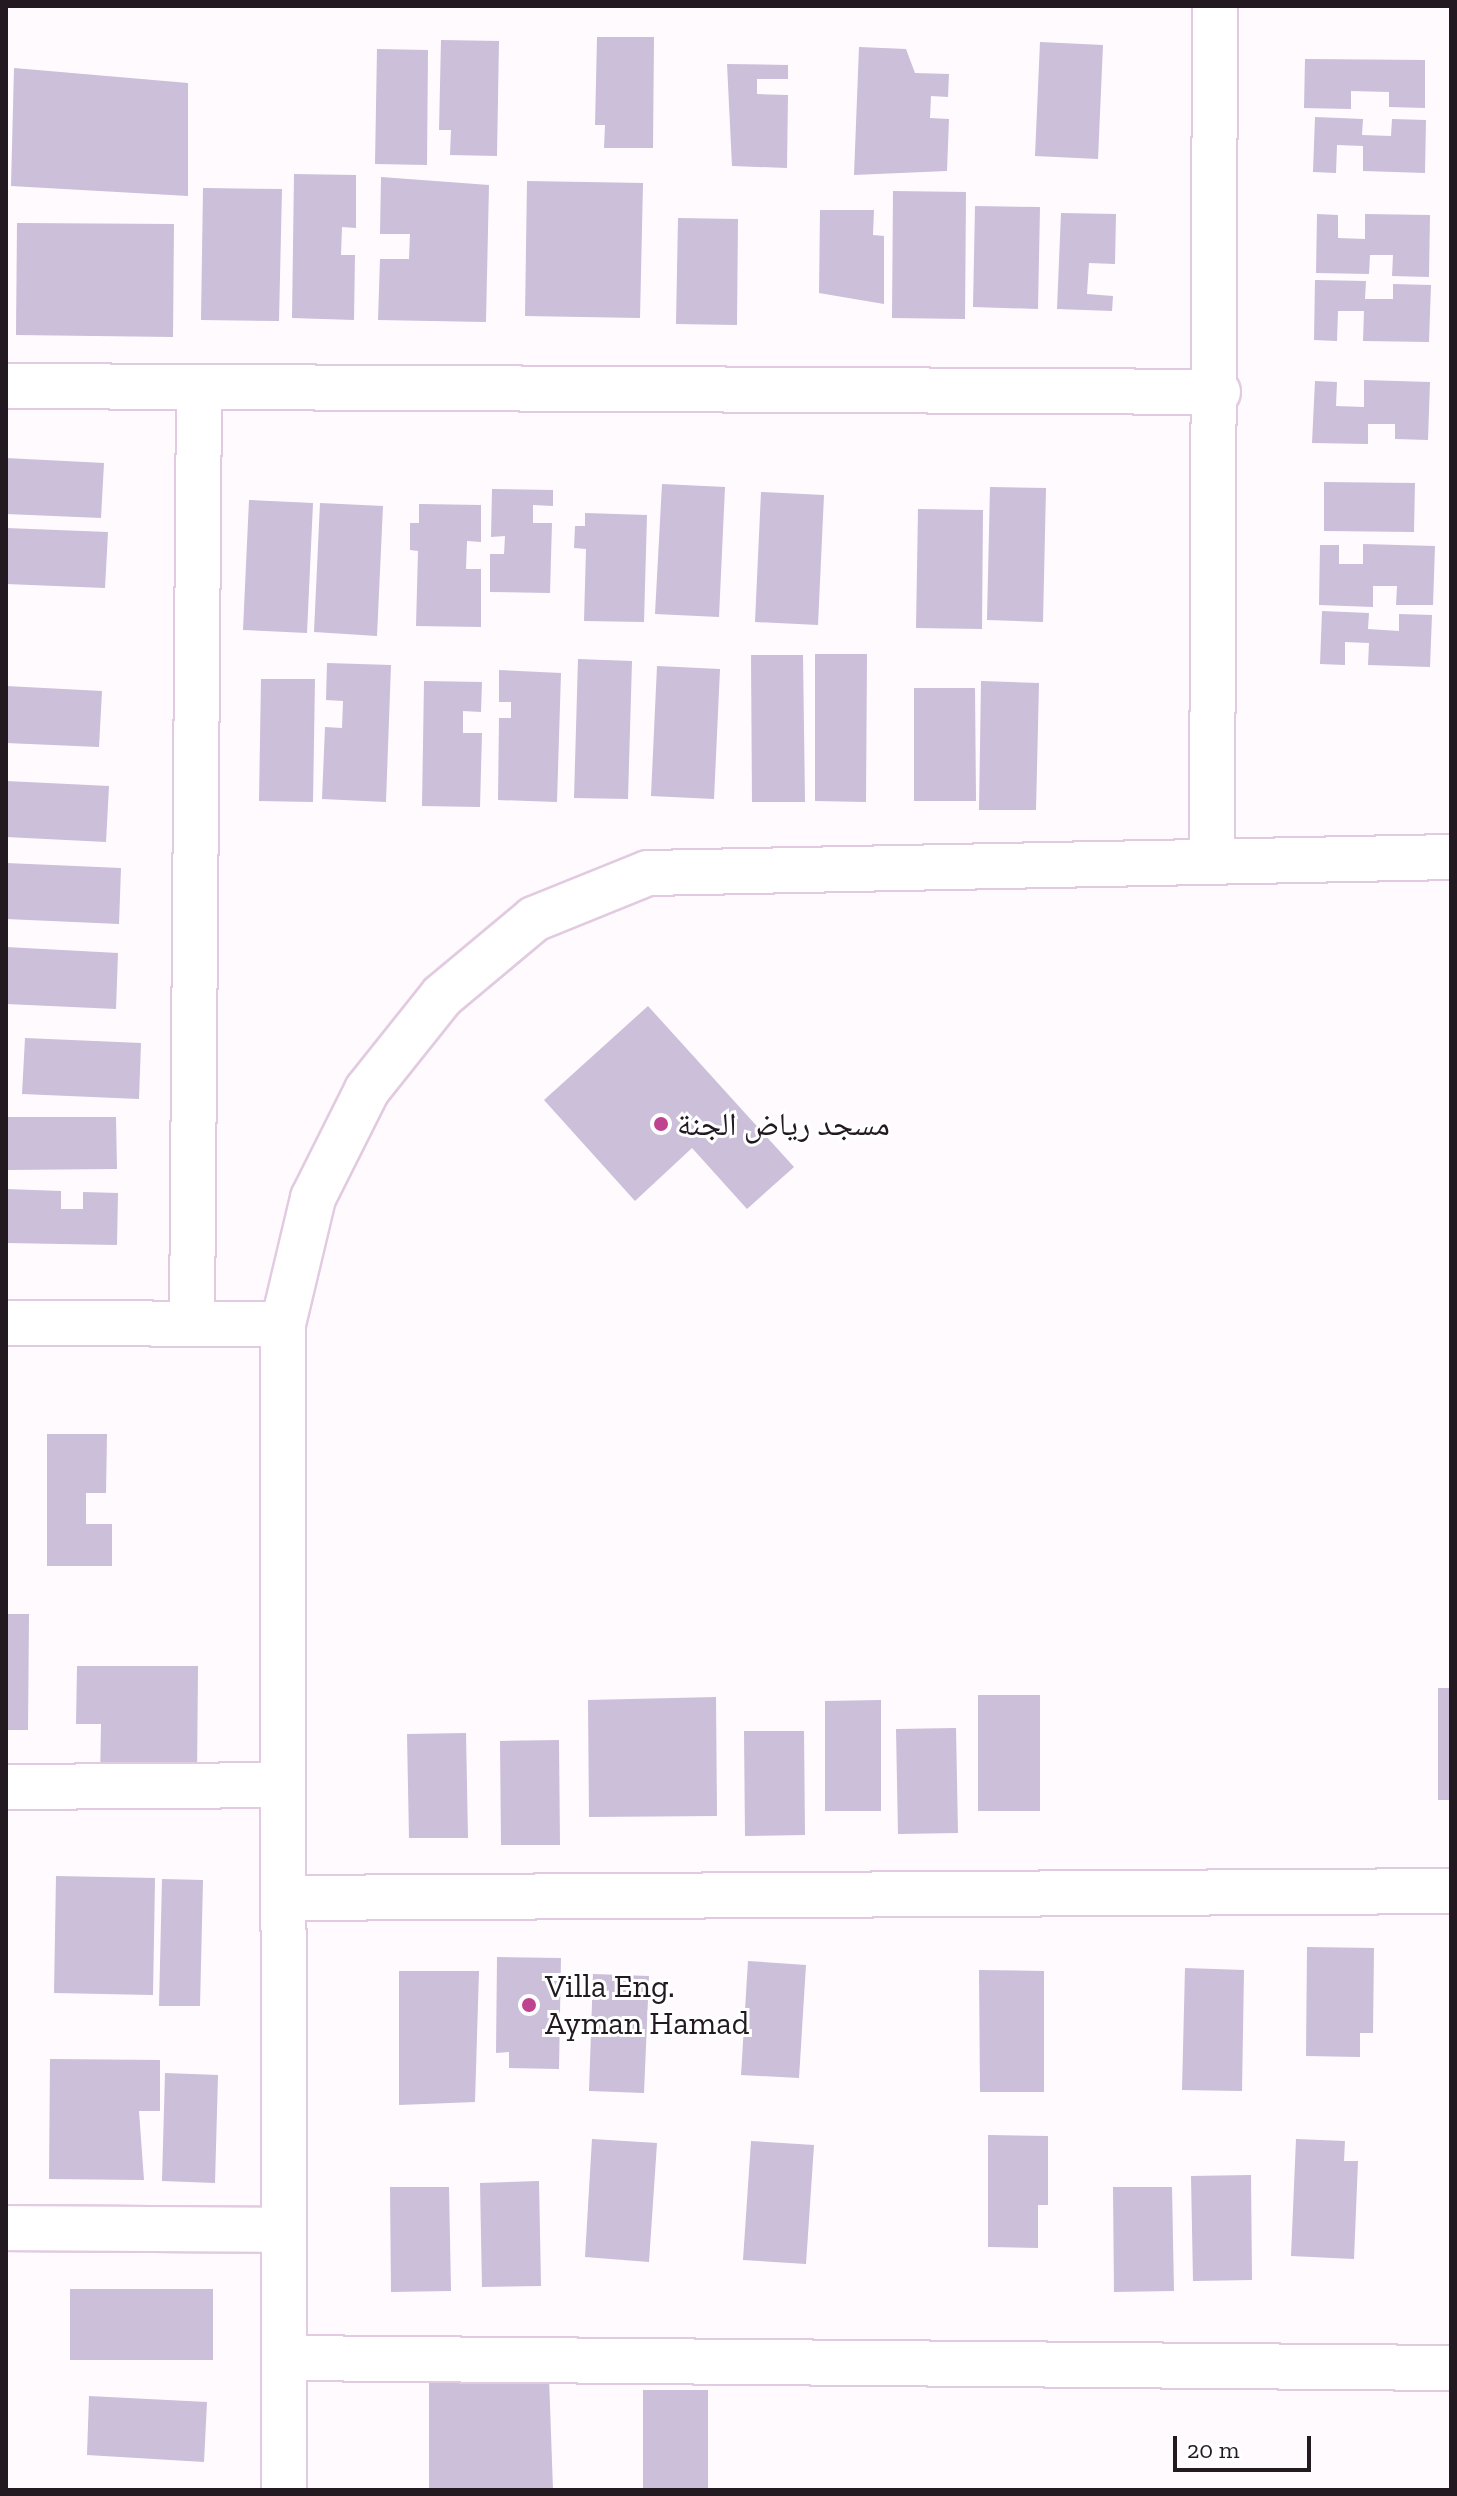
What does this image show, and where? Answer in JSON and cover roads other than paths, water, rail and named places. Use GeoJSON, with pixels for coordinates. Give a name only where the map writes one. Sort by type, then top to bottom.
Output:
{"type":"FeatureCollection","features":[{"type":"Feature","properties":{"kind":"street"},"geometry":{"type":"LineString","coordinates":[[1212,859],[1218,392],[1215,6]]}},
{"type":"Feature","properties":{"kind":"street"},"geometry":{"type":"LineString","coordinates":[[6,386],[1218,392]]}},
{"type":"Feature","properties":{"kind":"street"},"geometry":{"type":"LineString","coordinates":[[192,1324],[199,387]]}},
{"type":"Feature","properties":{"kind":"street"},"geometry":{"type":"LineString","coordinates":[[284,2490],[283,1324],[313,1198],[367,1090],[442,996],[534,919],[648,873],[1212,859],[1451,857]]}},
{"type":"Feature","properties":{"kind":"street"},"geometry":{"type":"LineString","coordinates":[[6,1323],[283,1324]]}},
{"type":"Feature","properties":{"kind":"street"},"geometry":{"type":"LineString","coordinates":[[6,1787],[283,1785]]}},
{"type":"Feature","properties":{"kind":"street"},"geometry":{"type":"LineString","coordinates":[[283,1898],[1451,1891]]}},
{"type":"Feature","properties":{"kind":"street"},"geometry":{"type":"LineString","coordinates":[[6,2228],[283,2230]]}},
{"type":"Feature","properties":{"kind":"street"},"geometry":{"type":"LineString","coordinates":[[284,2358],[1451,2368]]}},
{"type":"Feature","properties":{"kind":"place","name":"مسجد رياض الجنة"},"geometry":{"type":"Point","coordinates":[661,1124]}},
{"type":"Feature","properties":{"kind":"place","name":"Villa Eng. Ayman Hamad"},"geometry":{"type":"Point","coordinates":[529,2005]}}]}
